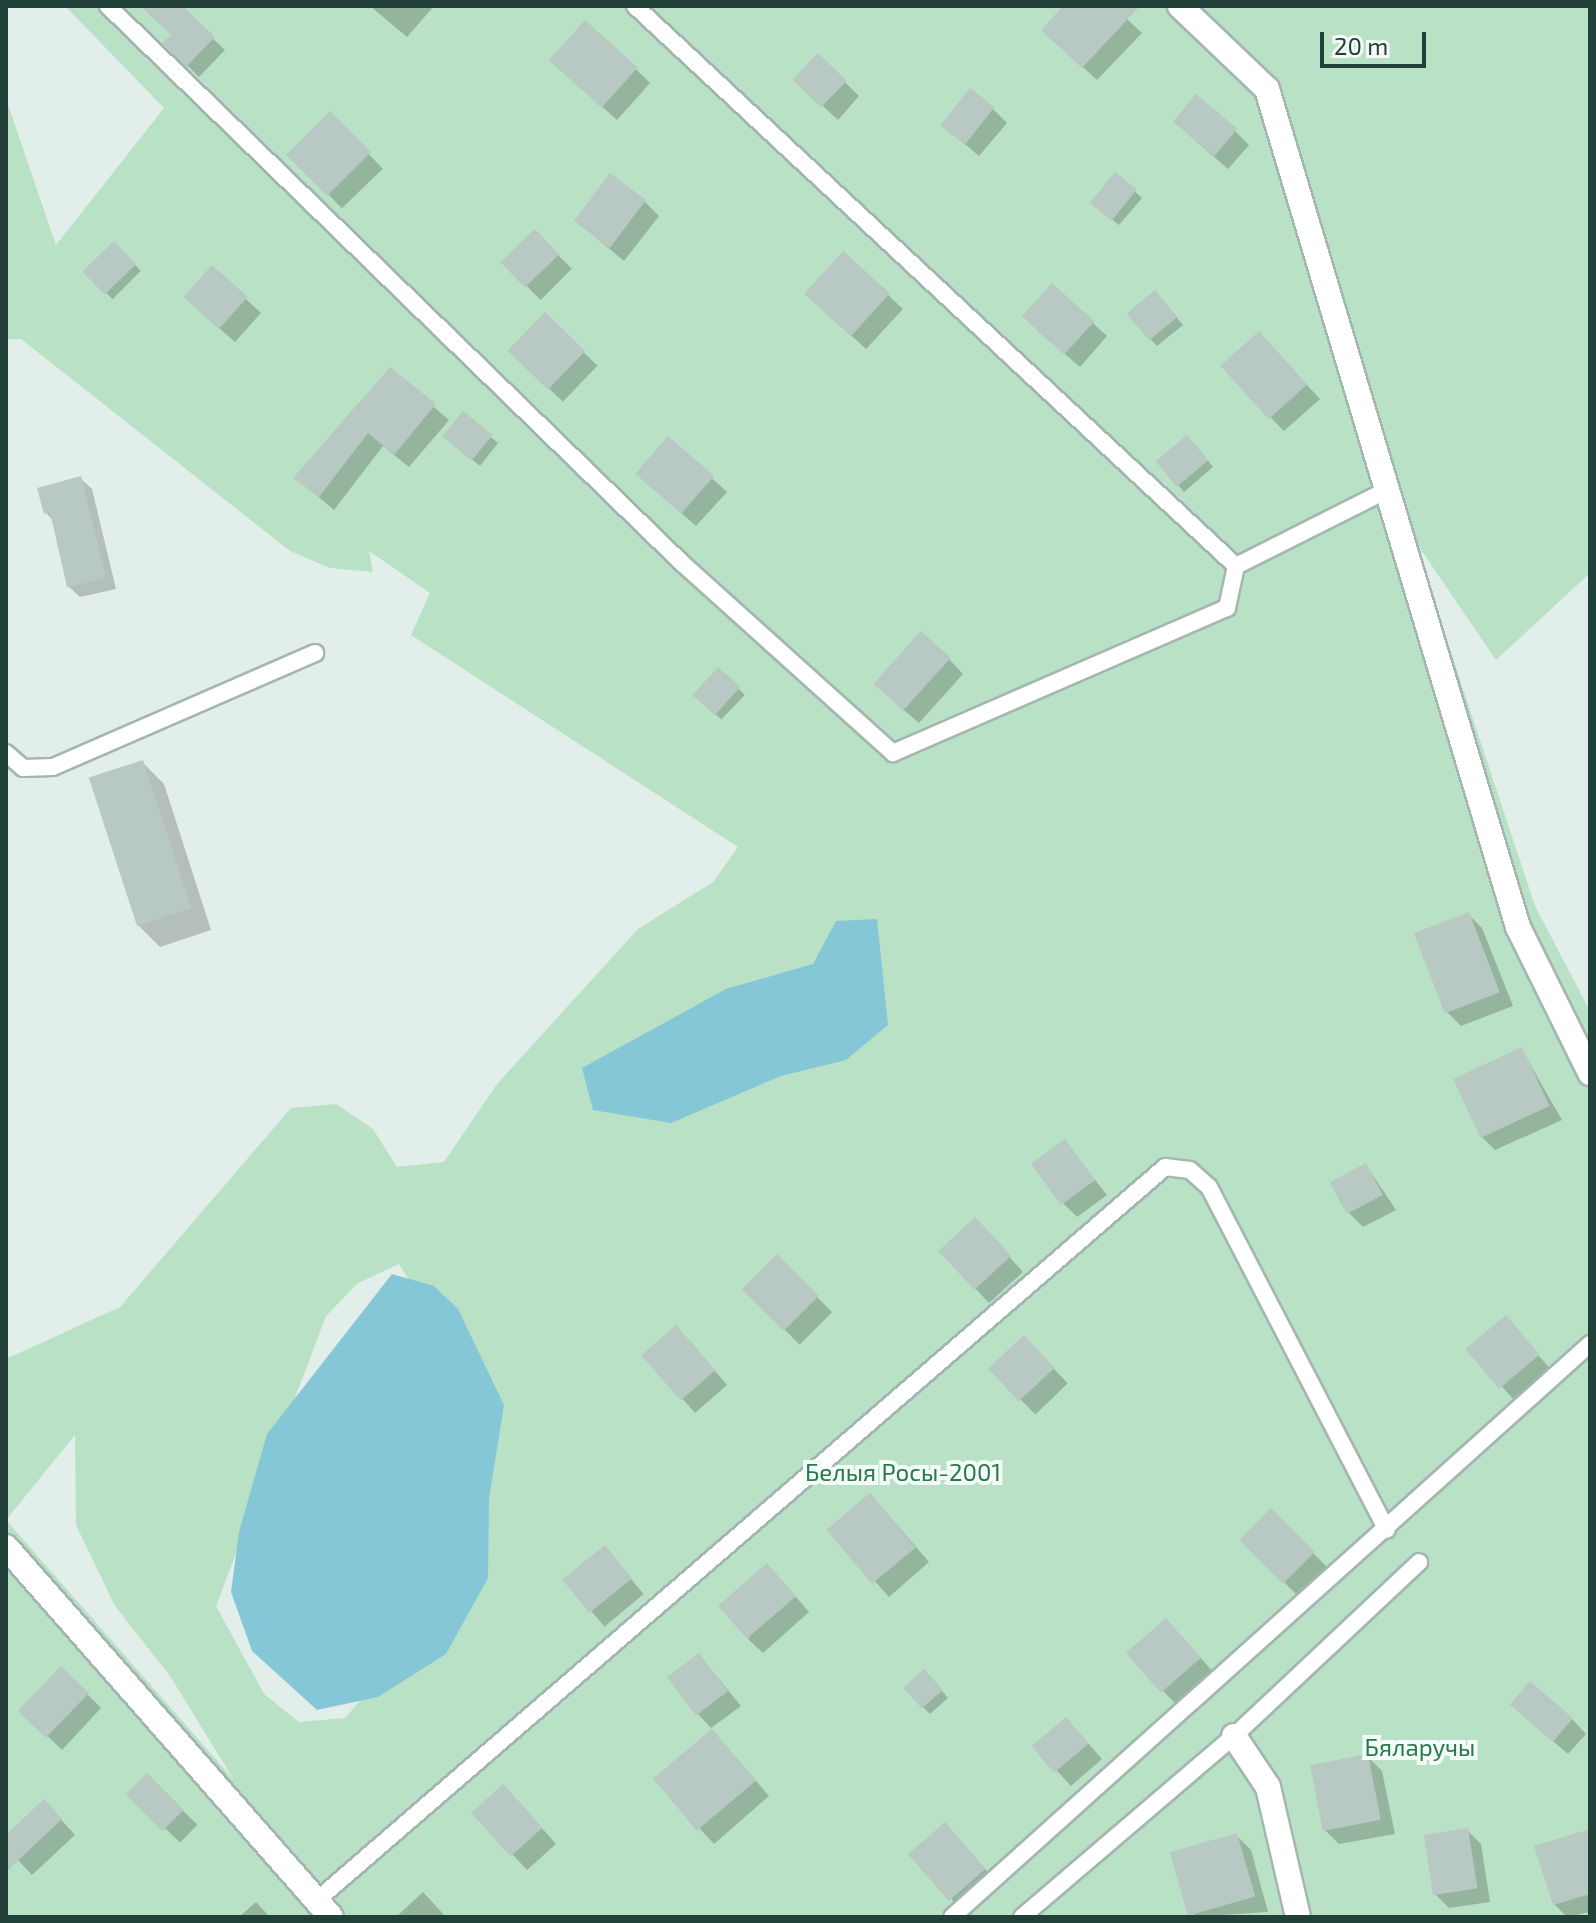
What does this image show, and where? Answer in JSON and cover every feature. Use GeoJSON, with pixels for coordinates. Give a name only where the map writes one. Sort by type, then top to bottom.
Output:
{"type":"FeatureCollection","features":[{"type":"Feature","properties":{"kind":"street"},"geometry":{"type":"LineString","coordinates":[[1180,6],[1267,89],[1383,492],[1518,927],[1590,1073]]}},
{"type":"Feature","properties":{"kind":"street"},"geometry":{"type":"LineString","coordinates":[[6,1547],[323,1909]]}},
{"type":"Feature","properties":{"kind":"street"},"geometry":{"type":"LineString","coordinates":[[1234,1736],[1268,1787],[1298,1917]]}},
{"type":"Feature","properties":{"kind":"lane"},"geometry":{"type":"LineString","coordinates":[[108,6],[682,563],[893,753],[1227,608],[1236,566]]}},
{"type":"Feature","properties":{"kind":"lane"},"geometry":{"type":"LineString","coordinates":[[635,6],[1236,566]]}},
{"type":"Feature","properties":{"kind":"lane"},"geometry":{"type":"LineString","coordinates":[[1236,566],[1383,492]]}},
{"type":"Feature","properties":{"kind":"lane"},"geometry":{"type":"LineString","coordinates":[[6,753],[14,770],[53,767],[315,653]]}},
{"type":"Feature","properties":{"kind":"lane"},"geometry":{"type":"LineString","coordinates":[[323,1909],[1165,1167],[1190,1170],[1209,1187],[1387,1530]]}},
{"type":"Feature","properties":{"kind":"lane"},"geometry":{"type":"LineString","coordinates":[[952,1917],[1387,1530],[1590,1344]]}},
{"type":"Feature","properties":{"kind":"lane"},"geometry":{"type":"LineString","coordinates":[[1022,1917],[1234,1736],[1419,1562]]}},
{"type":"Feature","properties":{"kind":"green space","name":"Белыя Росы-2001"},"geometry":{"type":"Polygon","coordinates":[[[65,6],[1590,6],[1590,573],[1496,660],[1413,538],[1535,906],[1590,1011],[1590,1917],[6,1917],[6,1520],[6,1359],[120,1307],[291,1108],[336,1104],[373,1129],[397,1167],[444,1162],[497,1084],[638,929],[713,882],[738,847],[411,635],[430,593],[369,551],[373,572],[330,568],[290,551],[21,339],[6,339],[6,99],[56,245],[164,108],[65,6]],[[399,1264],[358,1283],[326,1316],[216,1606],[264,1694],[299,1722],[345,1718],[461,1583],[443,1336],[399,1264]],[[75,1435],[6,1520],[234,1780],[170,1676],[115,1606],[76,1525],[75,1435]]]}},
{"type":"Feature","properties":{"kind":"water"},"geometry":{"type":"Polygon","coordinates":[[[877,919],[888,1025],[846,1060],[781,1076],[671,1123],[593,1110],[582,1068],[726,989],[813,964],[836,921],[877,919]]]}},
{"type":"Feature","properties":{"kind":"water"},"geometry":{"type":"Polygon","coordinates":[[[392,1274],[434,1286],[458,1309],[504,1405],[489,1499],[488,1578],[446,1654],[378,1697],[317,1710],[252,1651],[231,1592],[239,1532],[267,1434],[392,1274]]]}},
{"type":"Feature","properties":{"kind":"building"},"geometry":{"type":"Polygon","coordinates":[[[140,6],[183,6],[215,37],[186,67],[162,43],[171,35],[140,6]]]}},
{"type":"Feature","properties":{"kind":"building"},"geometry":{"type":"Polygon","coordinates":[[[1063,6],[1140,6],[1082,68],[1041,30],[1063,6]]]}},
{"type":"Feature","properties":{"kind":"building"},"geometry":{"type":"Polygon","coordinates":[[[585,20],[638,68],[602,108],[549,60],[585,20]]]}},
{"type":"Feature","properties":{"kind":"building"},"geometry":{"type":"Polygon","coordinates":[[[818,53],[847,81],[821,107],[792,80],[818,53]]]}},
{"type":"Feature","properties":{"kind":"building"},"geometry":{"type":"Polygon","coordinates":[[[970,88],[994,107],[965,145],[940,126],[970,88]]]}},
{"type":"Feature","properties":{"kind":"building"},"geometry":{"type":"Polygon","coordinates":[[[1196,94],[1237,129],[1214,156],[1173,122],[1196,94]]]}},
{"type":"Feature","properties":{"kind":"building"},"geometry":{"type":"Polygon","coordinates":[[[330,111],[371,152],[327,196],[286,155],[330,111]]]}},
{"type":"Feature","properties":{"kind":"building"},"geometry":{"type":"Polygon","coordinates":[[[1115,172],[1137,190],[1112,221],[1090,203],[1115,172]]]}},
{"type":"Feature","properties":{"kind":"building"},"geometry":{"type":"Polygon","coordinates":[[[610,173],[646,200],[610,248],[574,221],[610,173]]]}},
{"type":"Feature","properties":{"kind":"building"},"geometry":{"type":"Polygon","coordinates":[[[535,229],[559,254],[525,288],[500,262],[535,229]]]}},
{"type":"Feature","properties":{"kind":"building"},"geometry":{"type":"Polygon","coordinates":[[[114,241],[136,264],[105,295],[82,272],[114,241]]]}},
{"type":"Feature","properties":{"kind":"building"},"geometry":{"type":"Polygon","coordinates":[[[843,251],[890,293],[851,336],[804,294],[843,251]]]}},
{"type":"Feature","properties":{"kind":"building"},"geometry":{"type":"Polygon","coordinates":[[[212,265],[248,297],[219,329],[183,297],[212,265]]]}},
{"type":"Feature","properties":{"kind":"building"},"geometry":{"type":"Polygon","coordinates":[[[1052,283],[1094,321],[1064,355],[1022,316],[1052,283]]]}},
{"type":"Feature","properties":{"kind":"building"},"geometry":{"type":"Polygon","coordinates":[[[1155,290],[1177,317],[1149,341],[1127,314],[1155,290]]]}},
{"type":"Feature","properties":{"kind":"building"},"geometry":{"type":"Polygon","coordinates":[[[545,312],[585,351],[548,390],[507,351],[545,312]]]}},
{"type":"Feature","properties":{"kind":"building"},"geometry":{"type":"Polygon","coordinates":[[[1259,331],[1307,385],[1269,419],[1220,366],[1259,331]]]}},
{"type":"Feature","properties":{"kind":"building"},"geometry":{"type":"Polygon","coordinates":[[[390,367],[436,404],[394,455],[368,433],[319,497],[293,478],[390,367]]]}},
{"type":"Feature","properties":{"kind":"building"},"geometry":{"type":"Polygon","coordinates":[[[463,411],[493,435],[472,461],[442,437],[463,411]]]}},
{"type":"Feature","properties":{"kind":"building"},"geometry":{"type":"Polygon","coordinates":[[[1187,435],[1208,460],[1177,487],[1156,461],[1187,435]]]}},
{"type":"Feature","properties":{"kind":"building"},"geometry":{"type":"Polygon","coordinates":[[[668,436],[714,476],[681,514],[635,474],[668,436]]]}},
{"type":"Feature","properties":{"kind":"building"},"geometry":{"type":"Polygon","coordinates":[[[81,476],[106,578],[67,587],[50,512],[44,514],[37,488],[81,476]]]}},
{"type":"Feature","properties":{"kind":"building"},"geometry":{"type":"Polygon","coordinates":[[[921,631],[951,658],[903,711],[873,684],[921,631]]]}},
{"type":"Feature","properties":{"kind":"building"},"geometry":{"type":"Polygon","coordinates":[[[718,667],[740,687],[715,715],[693,695],[718,667]]]}},
{"type":"Feature","properties":{"kind":"building"},"geometry":{"type":"Polygon","coordinates":[[[143,760],[191,908],[137,926],[89,778],[143,760]]]}},
{"type":"Feature","properties":{"kind":"building"},"geometry":{"type":"Polygon","coordinates":[[[1469,912],[1500,992],[1445,1013],[1414,933],[1469,912]]]}},
{"type":"Feature","properties":{"kind":"building"},"geometry":{"type":"Polygon","coordinates":[[[1522,1047],[1549,1106],[1481,1138],[1453,1079],[1522,1047]]]}},
{"type":"Feature","properties":{"kind":"building"},"geometry":{"type":"Polygon","coordinates":[[[1065,1139],[1095,1180],[1061,1205],[1031,1164],[1065,1139]]]}},
{"type":"Feature","properties":{"kind":"building"},"geometry":{"type":"Polygon","coordinates":[[[1366,1163],[1383,1195],[1347,1214],[1330,1182],[1366,1163]]]}},
{"type":"Feature","properties":{"kind":"building"},"geometry":{"type":"Polygon","coordinates":[[[975,1217],[1011,1256],[975,1290],[938,1251],[975,1217]]]}},
{"type":"Feature","properties":{"kind":"building"},"geometry":{"type":"Polygon","coordinates":[[[777,1254],[819,1296],[783,1331],[742,1289],[777,1254]]]}},
{"type":"Feature","properties":{"kind":"building"},"geometry":{"type":"Polygon","coordinates":[[[1506,1315],[1539,1355],[1499,1389],[1465,1349],[1506,1315]]]}},
{"type":"Feature","properties":{"kind":"building"},"geometry":{"type":"Polygon","coordinates":[[[676,1325],[715,1370],[681,1400],[641,1355],[676,1325]]]}},
{"type":"Feature","properties":{"kind":"building"},"geometry":{"type":"Polygon","coordinates":[[[1024,1335],[1055,1368],[1019,1401],[988,1368],[1024,1335]]]}},
{"type":"Feature","properties":{"kind":"building"},"geometry":{"type":"Polygon","coordinates":[[[870,1493],[916,1547],[872,1584],[826,1530],[870,1493]]]}},
{"type":"Feature","properties":{"kind":"building"},"geometry":{"type":"Polygon","coordinates":[[[1271,1508],[1315,1552],[1283,1584],[1239,1540],[1271,1508]]]}},
{"type":"Feature","properties":{"kind":"building"},"geometry":{"type":"Polygon","coordinates":[[[605,1545],[632,1578],[589,1613],[562,1580],[605,1545]]]}},
{"type":"Feature","properties":{"kind":"building"},"geometry":{"type":"Polygon","coordinates":[[[767,1563],[796,1596],[747,1639],[718,1606],[767,1563]]]}},
{"type":"Feature","properties":{"kind":"building"},"geometry":{"type":"Polygon","coordinates":[[[1166,1618],[1201,1658],[1161,1693],[1126,1653],[1166,1618]]]}},
{"type":"Feature","properties":{"kind":"building"},"geometry":{"type":"Polygon","coordinates":[[[699,1653],[728,1691],[696,1715],[667,1677],[699,1653]]]}},
{"type":"Feature","properties":{"kind":"building"},"geometry":{"type":"Polygon","coordinates":[[[61,1666],[89,1693],[46,1738],[18,1711],[61,1666]]]}},
{"type":"Feature","properties":{"kind":"building"},"geometry":{"type":"Polygon","coordinates":[[[924,1669],[943,1690],[922,1709],[903,1688],[924,1669]]]}},
{"type":"Feature","properties":{"kind":"building"},"geometry":{"type":"Polygon","coordinates":[[[1530,1681],[1573,1718],[1553,1742],[1510,1704],[1530,1681]]]}},
{"type":"Feature","properties":{"kind":"building"},"geometry":{"type":"Polygon","coordinates":[[[1066,1717],[1088,1744],[1054,1773],[1032,1746],[1066,1717]]]}},
{"type":"Feature","properties":{"kind":"building"},"geometry":{"type":"Polygon","coordinates":[[[712,1729],[756,1781],[697,1831],[653,1778],[712,1729]]]}},
{"type":"Feature","properties":{"kind":"building"},"geometry":{"type":"Polygon","coordinates":[[[1368,1754],[1381,1820],[1323,1831],[1310,1765],[1368,1754]]]}},
{"type":"Feature","properties":{"kind":"building"},"geometry":{"type":"Polygon","coordinates":[[[147,1773],[184,1810],[163,1831],[126,1794],[147,1773]]]}},
{"type":"Feature","properties":{"kind":"building"},"geometry":{"type":"Polygon","coordinates":[[[503,1784],[542,1828],[511,1857],[471,1813],[503,1784]]]}},
{"type":"Feature","properties":{"kind":"building"},"geometry":{"type":"Polygon","coordinates":[[[44,1799],[62,1819],[6,1872],[6,1835],[44,1799]]]}},
{"type":"Feature","properties":{"kind":"building"},"geometry":{"type":"Polygon","coordinates":[[[945,1822],[986,1869],[949,1901],[908,1854],[945,1822]]]}},
{"type":"Feature","properties":{"kind":"building"},"geometry":{"type":"Polygon","coordinates":[[[1468,1828],[1478,1888],[1433,1895],[1424,1835],[1468,1828]]]}},
{"type":"Feature","properties":{"kind":"building"},"geometry":{"type":"Polygon","coordinates":[[[1590,1829],[1590,1894],[1553,1905],[1534,1846],[1590,1829]]]}},
{"type":"Feature","properties":{"kind":"building"},"geometry":{"type":"Polygon","coordinates":[[[1237,1833],[1255,1896],[1188,1916],[1170,1852],[1237,1833]]]}},
{"type":"Feature","properties":{"kind":"park label","name":"Бяларучы"},"geometry":{"type":"Point","coordinates":[1420,1747]}}]}
